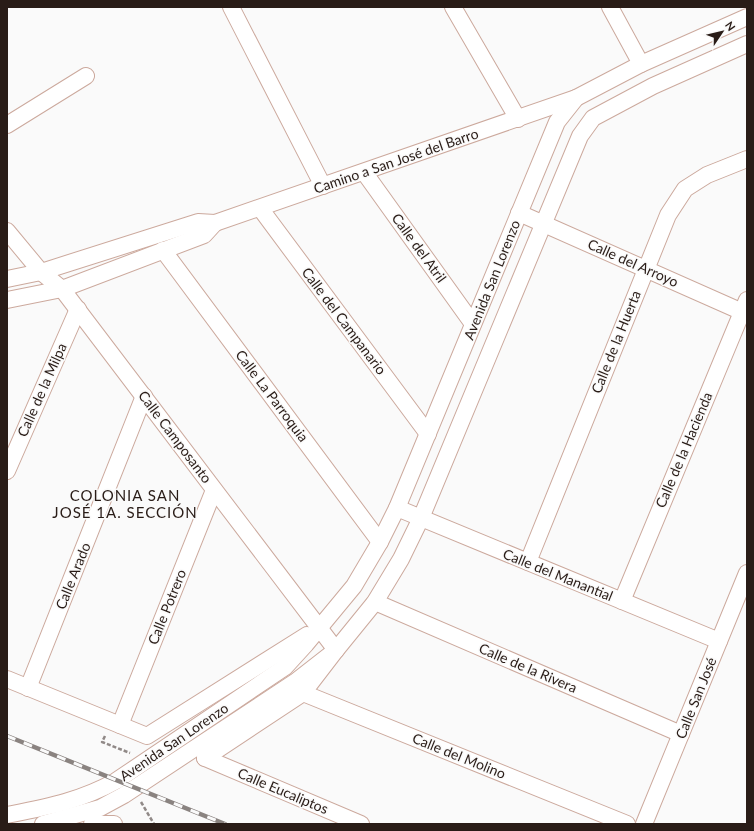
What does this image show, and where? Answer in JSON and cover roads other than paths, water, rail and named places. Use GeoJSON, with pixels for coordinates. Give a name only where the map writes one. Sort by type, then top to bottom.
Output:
{"type":"FeatureCollection","features":[{"type":"Feature","properties":{"kind":"street"},"geometry":{"type":"LineString","coordinates":[[231,7],[323,186]]}},
{"type":"Feature","properties":{"kind":"street"},"geometry":{"type":"LineString","coordinates":[[453,7],[518,119]]}},
{"type":"Feature","properties":{"kind":"street"},"geometry":{"type":"LineString","coordinates":[[610,7],[641,64]]}},
{"type":"Feature","properties":{"kind":"street","name":"Avenida San Lorenzo"},"geometry":{"type":"LineString","coordinates":[[7,816],[69,802],[94,793],[126,775],[238,699],[285,666],[297,655],[354,586],[380,542],[397,508],[557,122],[576,98],[641,64],[747,17]]}},
{"type":"Feature","properties":{"kind":"street","name":"Avenida San Lorenzo"},"geometry":{"type":"LineString","coordinates":[[204,758],[299,687],[336,650],[375,602],[401,559],[421,518],[580,136],[593,118],[653,86],[747,44]]}},
{"type":"Feature","properties":{"kind":"street"},"geometry":{"type":"LineString","coordinates":[[7,125],[86,76]]}},
{"type":"Feature","properties":{"kind":"street"},"geometry":{"type":"LineString","coordinates":[[576,98],[593,118]]}},
{"type":"Feature","properties":{"kind":"street","name":"Camino a San José del Barro"},"geometry":{"type":"LineString","coordinates":[[7,279],[41,272],[198,222],[215,223],[576,98]]}},
{"type":"Feature","properties":{"kind":"street","name":"Calle de la Huerta"},"geometry":{"type":"LineString","coordinates":[[528,562],[668,215],[684,189],[707,175],[747,160]]}},
{"type":"Feature","properties":{"kind":"street","name":"Calle del Atril"},"geometry":{"type":"LineString","coordinates":[[364,172],[473,324]]}},
{"type":"Feature","properties":{"kind":"street","name":"Calle del Campanario"},"geometry":{"type":"LineString","coordinates":[[260,208],[428,434]]}},
{"type":"Feature","properties":{"kind":"street","name":"Calle del Arroyo"},"geometry":{"type":"LineString","coordinates":[[519,213],[645,269],[745,309]]}},
{"type":"Feature","properties":{"kind":"street","name":"Camino a San José del Barro"},"geometry":{"type":"LineString","coordinates":[[7,300],[62,289],[204,235],[215,223]]}},
{"type":"Feature","properties":{"kind":"street","name":"Calle Camposanto"},"geometry":{"type":"LineString","coordinates":[[7,231],[41,272],[62,289],[78,309],[336,650]]}},
{"type":"Feature","properties":{"kind":"street","name":"Calle La Parroquia"},"geometry":{"type":"LineString","coordinates":[[164,250],[380,542]]}},
{"type":"Feature","properties":{"kind":"street","name":"Calle de la Milpa"},"geometry":{"type":"LineString","coordinates":[[7,471],[78,309]]}},
{"type":"Feature","properties":{"kind":"street","name":"Calle de la Hacienda"},"geometry":{"type":"LineString","coordinates":[[622,601],[745,309]]}},
{"type":"Feature","properties":{"kind":"street"},"geometry":{"type":"LineString","coordinates":[[458,361],[483,370]]}},
{"type":"Feature","properties":{"kind":"street","name":"Calle Arado"},"geometry":{"type":"LineString","coordinates":[[28,688],[144,396]]}},
{"type":"Feature","properties":{"kind":"street","name":"Calle Potrero"},"geometry":{"type":"LineString","coordinates":[[120,725],[214,490]]}},
{"type":"Feature","properties":{"kind":"street","name":"Calle del Manantial"},"geometry":{"type":"LineString","coordinates":[[397,508],[719,640]]}},
{"type":"Feature","properties":{"kind":"street","name":"Calle San José"},"geometry":{"type":"LineString","coordinates":[[644,824],[719,640],[745,582]]}},
{"type":"Feature","properties":{"kind":"street","name":"Calle de la Rivera"},"geometry":{"type":"LineString","coordinates":[[375,602],[681,734]]}},
{"type":"Feature","properties":{"kind":"street","name":"Avenida San Lorenzo"},"geometry":{"type":"LineString","coordinates":[[120,725],[147,736],[319,628]]}},
{"type":"Feature","properties":{"kind":"street"},"geometry":{"type":"LineString","coordinates":[[7,679],[120,725]]}},
{"type":"Feature","properties":{"kind":"street","name":"Avenida San Lorenzo"},"geometry":{"type":"LineString","coordinates":[[43,824],[100,808],[124,795],[246,713],[299,687]]}},
{"type":"Feature","properties":{"kind":"street","name":"Calle del Molino"},"geometry":{"type":"LineString","coordinates":[[299,687],[627,824]]}},
{"type":"Feature","properties":{"kind":"street","name":"Calle Eucaliptos"},"geometry":{"type":"LineString","coordinates":[[204,758],[361,824]]}},
{"type":"Feature","properties":{"kind":"street"},"geometry":{"type":"LineString","coordinates":[[92,824],[114,824]]}},
{"type":"Feature","properties":{"kind":"railway"},"geometry":{"type":"LineString","coordinates":[[7,736],[225,824]]}},
{"type":"Feature","properties":{"kind":"district","name":"COLONIA SAN JOSÉ 1A. SECCIÓN"},"geometry":{"type":"Point","coordinates":[125,504]}}]}
